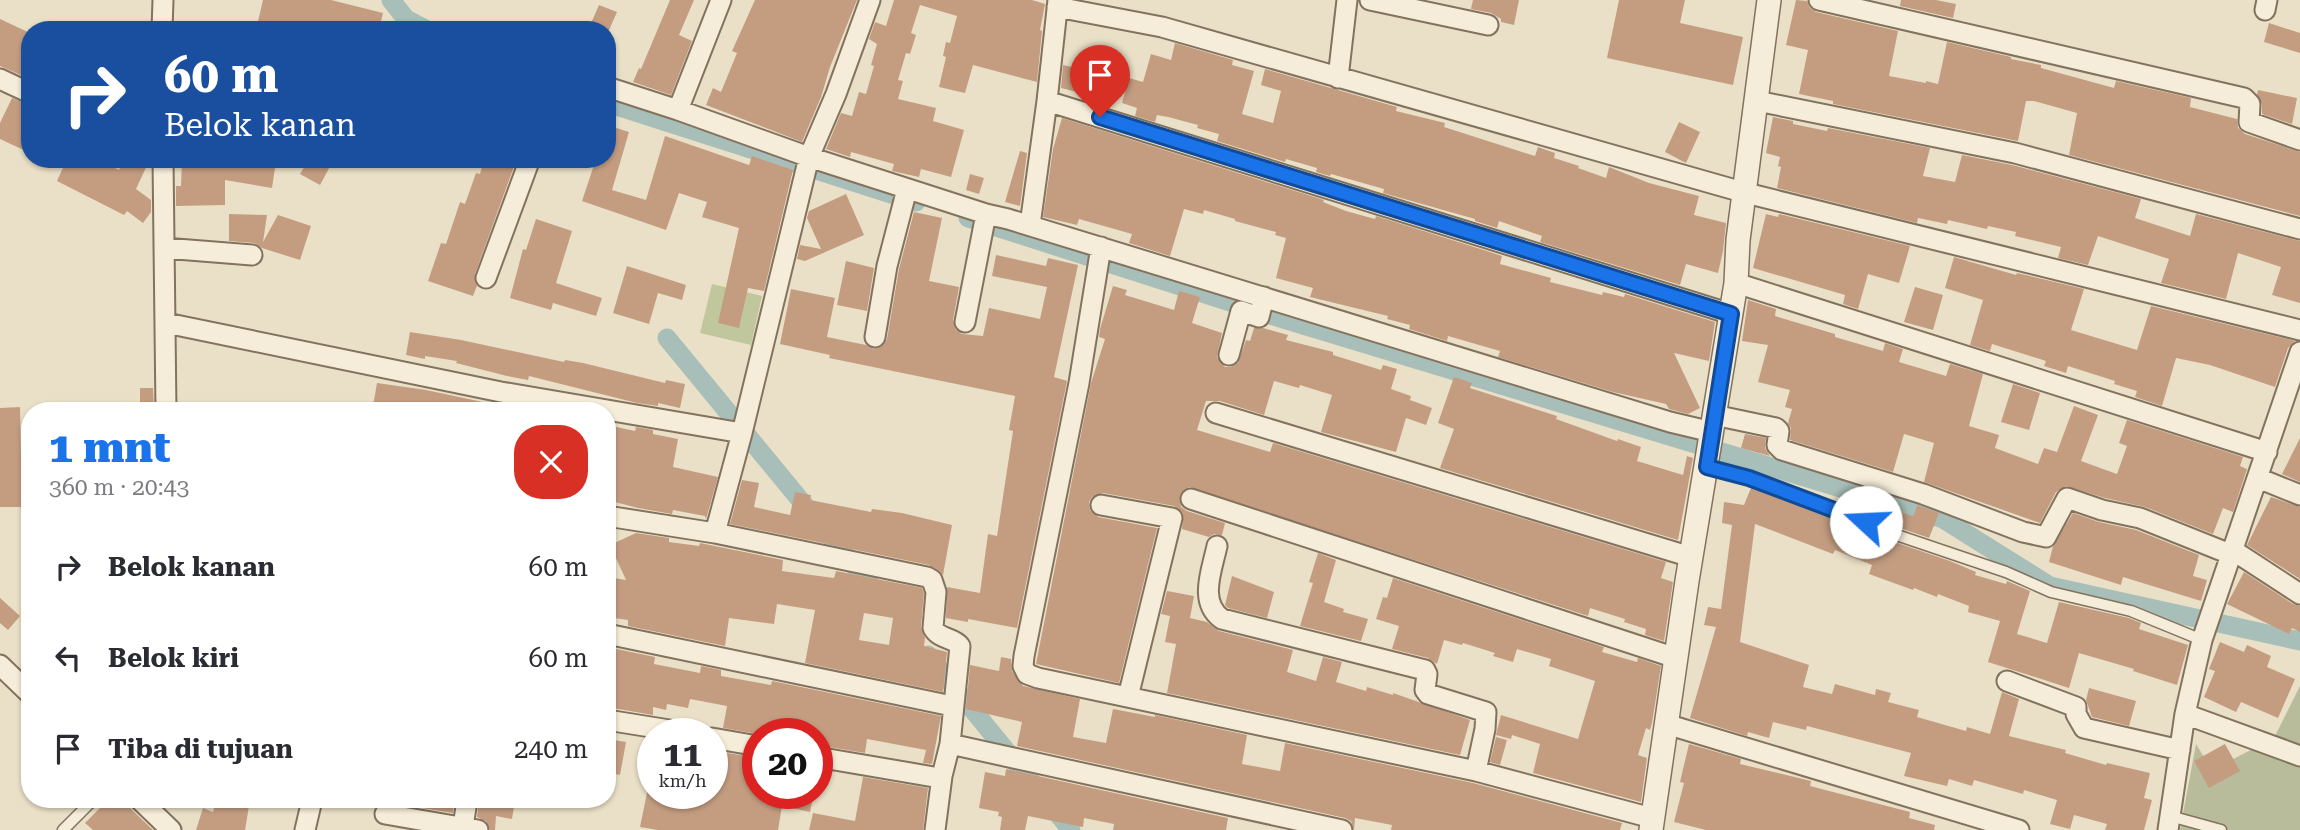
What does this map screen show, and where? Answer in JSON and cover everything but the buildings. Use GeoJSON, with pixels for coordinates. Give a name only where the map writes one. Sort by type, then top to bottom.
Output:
{"type":"FeatureCollection","features":[{"type":"Feature","properties":{"kind":"street"},"geometry":{"type":"LineString","coordinates":[[162,21],[163,0]]}},
{"type":"Feature","properties":{"kind":"street"},"geometry":{"type":"LineString","coordinates":[[678,110],[721,0]]}},
{"type":"Feature","properties":{"kind":"street"},"geometry":{"type":"LineString","coordinates":[[715,533],[809,157],[836,94],[870,0]]}},
{"type":"Feature","properties":{"kind":"street"},"geometry":{"type":"LineString","coordinates":[[1338,78],[1348,0]]}},
{"type":"Feature","properties":{"kind":"street"},"geometry":{"type":"LineString","coordinates":[[1370,0],[1488,24]]}},
{"type":"Feature","properties":{"kind":"street"},"geometry":{"type":"LineString","coordinates":[[1099,258],[1079,383],[1023,666],[1027,674],[1128,698],[1476,771],[1651,824],[1736,283],[1738,240],[1769,0]]}},
{"type":"Feature","properties":{"kind":"street"},"geometry":{"type":"LineString","coordinates":[[1819,0],[2244,98],[2250,104],[2249,122],[2300,141]]}},
{"type":"Feature","properties":{"kind":"street"},"geometry":{"type":"LineString","coordinates":[[1030,225],[1057,3],[1162,27],[1746,193],[2300,330]]}},
{"type":"Feature","properties":{"kind":"street"},"geometry":{"type":"LineString","coordinates":[[0,79],[21,89]]}},
{"type":"Feature","properties":{"kind":"street"},"geometry":{"type":"LineString","coordinates":[[616,90],[906,191],[984,223],[1030,225],[1099,258],[1264,298],[1657,418],[1712,427],[1776,428],[1779,431],[1777,445],[1782,450],[1923,494],[2022,532],[2046,537],[2067,498],[2102,510],[2140,518],[2231,551],[2300,594]]}},
{"type":"Feature","properties":{"kind":"street"},"geometry":{"type":"LineString","coordinates":[[1047,101],[1731,314]]}},
{"type":"Feature","properties":{"kind":"street"},"geometry":{"type":"LineString","coordinates":[[1757,101],[2015,153],[2300,229]]}},
{"type":"Feature","properties":{"kind":"street"},"geometry":{"type":"LineString","coordinates":[[163,168],[166,402]]}},
{"type":"Feature","properties":{"kind":"street"},"geometry":{"type":"LineString","coordinates":[[486,278],[527,168]]}},
{"type":"Feature","properties":{"kind":"street"},"geometry":{"type":"LineString","coordinates":[[875,337],[887,266],[906,191]]}},
{"type":"Feature","properties":{"kind":"street"},"geometry":{"type":"LineString","coordinates":[[965,322],[984,223]]}},
{"type":"Feature","properties":{"kind":"street"},"geometry":{"type":"LineString","coordinates":[[164,248],[252,255]]}},
{"type":"Feature","properties":{"kind":"street"},"geometry":{"type":"LineString","coordinates":[[1736,283],[2267,452]]}},
{"type":"Feature","properties":{"kind":"street"},"geometry":{"type":"LineString","coordinates":[[1229,355],[1241,311],[1259,317],[1264,298]]}},
{"type":"Feature","properties":{"kind":"street"},"geometry":{"type":"LineString","coordinates":[[166,323],[559,402]]}},
{"type":"Feature","properties":{"kind":"street"},"geometry":{"type":"LineString","coordinates":[[2169,823],[2185,714],[2202,640],[2300,352]]}},
{"type":"Feature","properties":{"kind":"street"},"geometry":{"type":"LineString","coordinates":[[616,412],[742,433]]}},
{"type":"Feature","properties":{"kind":"street"},"geometry":{"type":"LineString","coordinates":[[1216,413],[1691,557]]}},
{"type":"Feature","properties":{"kind":"street"},"geometry":{"type":"LineString","coordinates":[[2258,478],[2300,495]]}},
{"type":"Feature","properties":{"kind":"street"},"geometry":{"type":"LineString","coordinates":[[1191,499],[1676,658]]}},
{"type":"Feature","properties":{"kind":"street"},"geometry":{"type":"LineString","coordinates":[[1101,505],[1172,518],[1128,698]]}},
{"type":"Feature","properties":{"kind":"street"},"geometry":{"type":"LineString","coordinates":[[616,517],[715,533],[932,580],[936,592],[933,628],[941,637],[957,642],[960,646],[950,744],[942,776],[935,830]]}},
{"type":"Feature","properties":{"kind":"street"},"geometry":{"type":"LineString","coordinates":[[1217,547],[1208,595],[1210,605],[1217,616],[1425,670],[1425,690],[1428,694],[1486,712],[1476,771]]}},
{"type":"Feature","properties":{"kind":"street"},"geometry":{"type":"LineString","coordinates":[[616,636],[952,706]]}},
{"type":"Feature","properties":{"kind":"street"},"geometry":{"type":"LineString","coordinates":[[0,665],[21,685]]}},
{"type":"Feature","properties":{"kind":"street"},"geometry":{"type":"LineString","coordinates":[[2007,681],[2076,707],[2076,714],[2084,728],[2180,750]]}},
{"type":"Feature","properties":{"kind":"street"},"geometry":{"type":"LineString","coordinates":[[2185,714],[2300,755]]}},
{"type":"Feature","properties":{"kind":"street"},"geometry":{"type":"LineString","coordinates":[[616,721],[637,725]]}},
{"type":"Feature","properties":{"kind":"street"},"geometry":{"type":"LineString","coordinates":[[1666,723],[2020,830]]}},
{"type":"Feature","properties":{"kind":"street"},"geometry":{"type":"LineString","coordinates":[[950,744],[1342,830]]}},
{"type":"Feature","properties":{"kind":"street"},"geometry":{"type":"LineString","coordinates":[[833,760],[927,776],[942,776]]}},
{"type":"Feature","properties":{"kind":"street"},"geometry":{"type":"LineString","coordinates":[[148,808],[171,830]]}},
{"type":"Feature","properties":{"kind":"street"},"geometry":{"type":"LineString","coordinates":[[305,830],[310,808]]}},
{"type":"Feature","properties":{"kind":"street"},"geometry":{"type":"LineString","coordinates":[[385,814],[470,828],[468,808]]}},
{"type":"Feature","properties":{"kind":"lane"},"geometry":{"type":"LineString","coordinates":[[1707,467],[1749,478],[1866,522],[1867,525],[2006,572],[2051,592],[2131,611],[2202,640]]}},
{"type":"Feature","properties":{"kind":"lane"},"geometry":{"type":"LineString","coordinates":[[63,830],[85,808]]}},
{"type":"Feature","properties":{"kind":"lane"},"geometry":{"type":"LineString","coordinates":[[2169,823],[2221,830]]}},
{"type":"Feature","properties":{"kind":"green space"},"geometry":{"type":"Polygon","coordinates":[[[712,284],[762,296],[751,345],[700,333],[712,284]]]}},
{"type":"Feature","properties":{"kind":"green space"},"geometry":{"type":"Polygon","coordinates":[[[2300,686],[2300,830],[2180,830],[2196,744],[2212,770],[2274,738],[2300,686]]]}},
{"type":"Feature","properties":{"kind":"waterway"},"geometry":{"type":"LineString","coordinates":[[391,0],[410,21]]}},
{"type":"Feature","properties":{"kind":"waterway"},"geometry":{"type":"LineString","coordinates":[[616,106],[916,202]]}},
{"type":"Feature","properties":{"kind":"waterway"},"geometry":{"type":"LineString","coordinates":[[968,218],[1283,319],[1943,519],[2050,586],[2300,641]]}},
{"type":"Feature","properties":{"kind":"waterway"},"geometry":{"type":"LineString","coordinates":[[667,338],[880,597]]}},
{"type":"Feature","properties":{"kind":"waterway"},"geometry":{"type":"LineString","coordinates":[[928,655],[1071,830]]}},
{"type":"Feature","properties":{"kind":"route"},"geometry":{"type":"LineString","coordinates":[[1100,117],[1731,314],[1707,467],[1749,478],[1866,522]]}}]}
